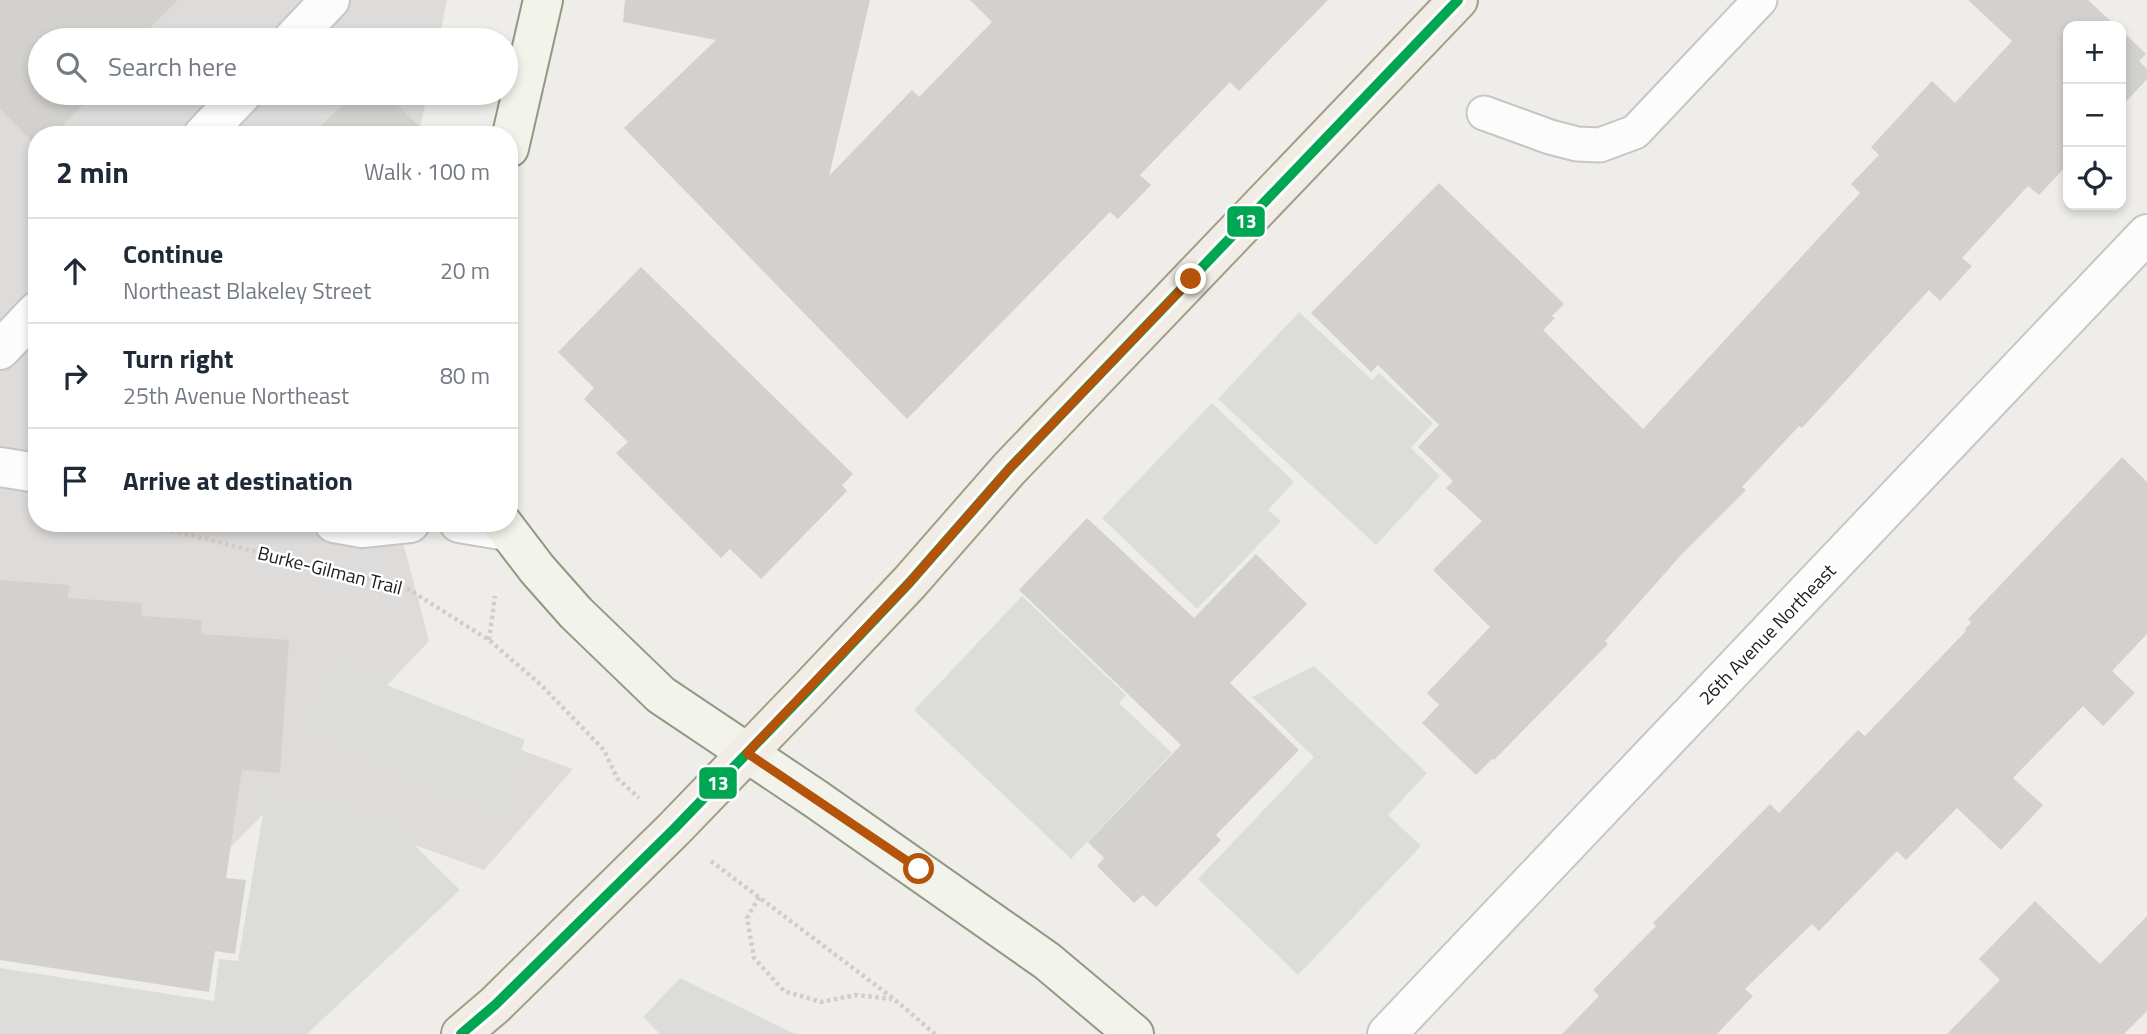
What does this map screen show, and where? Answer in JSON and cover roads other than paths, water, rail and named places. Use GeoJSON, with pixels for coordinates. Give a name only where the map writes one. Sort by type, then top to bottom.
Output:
{"type":"FeatureCollection","features":[{"type":"Feature","properties":{"kind":"main road"},"geometry":{"type":"LineString","coordinates":[[514,126],[543,0]]}},
{"type":"Feature","properties":{"kind":"main road"},"geometry":{"type":"LineString","coordinates":[[461,1034],[495,1005],[747,753],[910,582],[1009,469],[1458,0]]}},
{"type":"Feature","properties":{"kind":"main road"},"geometry":{"type":"LineString","coordinates":[[509,532],[576,613],[661,695],[896,854],[1047,961],[1134,1034]]}},
{"type":"Feature","properties":{"kind":"street"},"geometry":{"type":"LineString","coordinates":[[303,28],[330,0]]}},
{"type":"Feature","properties":{"kind":"street"},"geometry":{"type":"LineString","coordinates":[[212,126],[232,105]]}},
{"type":"Feature","properties":{"kind":"street","name":"26th Avenue Northeast"},"geometry":{"type":"LineString","coordinates":[[1387,1034],[2147,234]]}},
{"type":"Feature","properties":{"kind":"street"},"geometry":{"type":"LineString","coordinates":[[0,351],[28,321]]}},
{"type":"Feature","properties":{"kind":"street"},"geometry":{"type":"LineString","coordinates":[[0,467],[28,472]]}},
{"type":"Feature","properties":{"kind":"lane"},"geometry":{"type":"LineString","coordinates":[[1484,113],[1577,144],[1600,145],[1635,131],[1760,0]]}}]}
